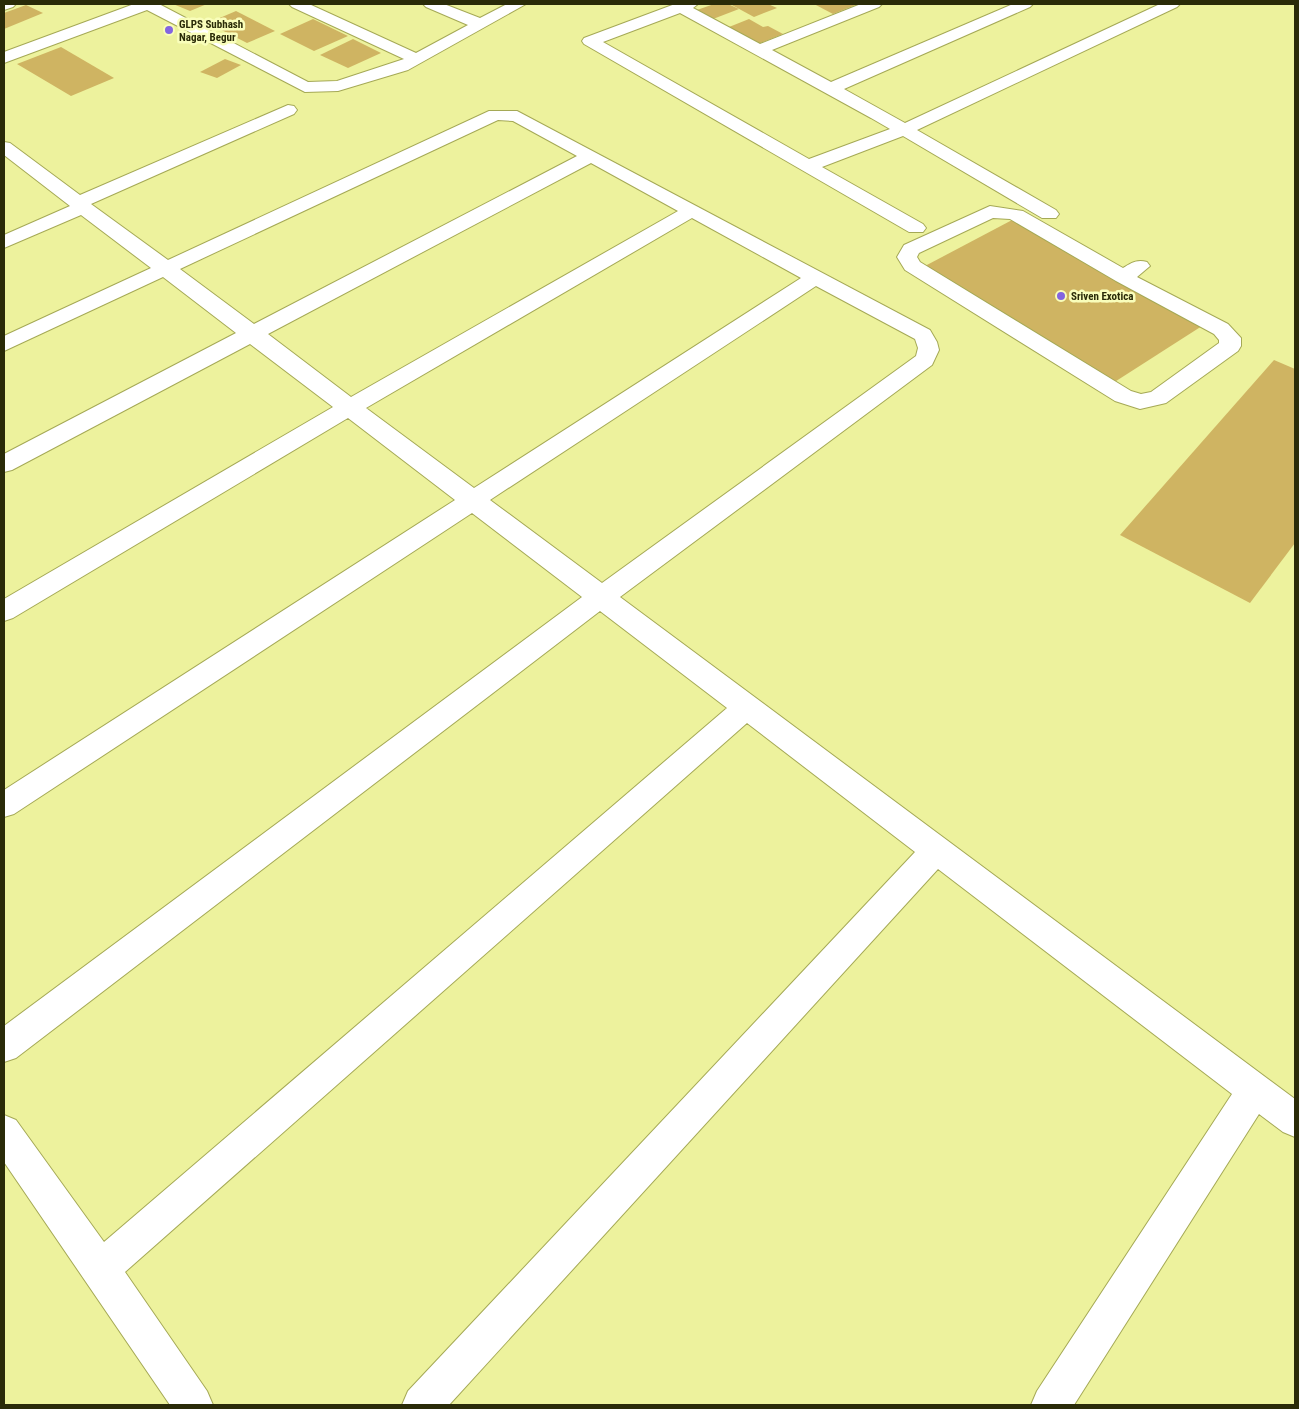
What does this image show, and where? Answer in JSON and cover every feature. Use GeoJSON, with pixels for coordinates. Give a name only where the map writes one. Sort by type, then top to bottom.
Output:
{"type":"FeatureCollection","features":[{"type":"Feature","properties":{"kind":"street"},"geometry":{"type":"LineString","coordinates":[[4,5],[8,4]]}},
{"type":"Feature","properties":{"kind":"street"},"geometry":{"type":"LineString","coordinates":[[4,58],[148,4],[305,87],[338,86],[402,67],[518,4]]}},
{"type":"Feature","properties":{"kind":"street"},"geometry":{"type":"LineString","coordinates":[[298,4],[416,59]]}},
{"type":"Feature","properties":{"kind":"street"},"geometry":{"type":"LineString","coordinates":[[431,4],[481,24]]}},
{"type":"Feature","properties":{"kind":"street"},"geometry":{"type":"LineString","coordinates":[[759,50],[874,4]]}},
{"type":"Feature","properties":{"kind":"street"},"geometry":{"type":"LineString","coordinates":[[830,89],[1026,4]]}},
{"type":"Feature","properties":{"kind":"street"},"geometry":{"type":"LineString","coordinates":[[807,166],[903,130],[1172,4]]}},
{"type":"Feature","properties":{"kind":"street"},"geometry":{"type":"LineString","coordinates":[[916,228],[590,41],[685,6],[759,50],[1060,220]]}},
{"type":"Feature","properties":{"kind":"street"},"geometry":{"type":"LineString","coordinates":[[4,242],[80,205],[288,110]]}},
{"type":"Feature","properties":{"kind":"street"},"geometry":{"type":"LineString","coordinates":[[4,344],[495,115],[517,116],[589,157],[693,210],[923,335],[930,346],[929,353],[924,360],[601,597],[4,1046]]}},
{"type":"Feature","properties":{"kind":"street"},"geometry":{"type":"LineString","coordinates":[[6,151],[1295,1120]]}},
{"type":"Feature","properties":{"kind":"street"},"geometry":{"type":"LineString","coordinates":[[4,464],[589,157]]}},
{"type":"Feature","properties":{"kind":"street"},"geometry":{"type":"LineString","coordinates":[[4,611],[348,408],[693,210]]}},
{"type":"Feature","properties":{"kind":"street"},"geometry":{"type":"LineString","coordinates":[[1129,267],[1221,329],[1230,338],[1230,346],[1158,398],[1140,402],[1123,396],[912,266],[907,257],[912,249],[990,212],[1002,212],[1016,215],[1065,243],[1129,267],[1209,306]]}},
{"type":"Feature","properties":{"kind":"street"},"geometry":{"type":"LineString","coordinates":[[1065,243],[1086,235]]}},
{"type":"Feature","properties":{"kind":"street"},"geometry":{"type":"LineString","coordinates":[[4,805],[816,277]]}},
{"type":"Feature","properties":{"kind":"street"},"geometry":{"type":"LineString","coordinates":[[101,1269],[747,707]]}},
{"type":"Feature","properties":{"kind":"street"},"geometry":{"type":"LineString","coordinates":[[422,1405],[936,850]]}},
{"type":"Feature","properties":{"kind":"street"},"geometry":{"type":"LineString","coordinates":[[1051,1405],[1255,1090]]}},
{"type":"Feature","properties":{"kind":"street"},"geometry":{"type":"LineString","coordinates":[[4,1132],[101,1269],[193,1405]]}},
{"type":"Feature","properties":{"kind":"building"},"geometry":{"type":"Polygon","coordinates":[[[173,4],[207,4],[190,11],[173,4]]]}},
{"type":"Feature","properties":{"kind":"building"},"geometry":{"type":"Polygon","coordinates":[[[714,4],[728,4],[739,9],[713,19],[697,10],[714,4]]]}},
{"type":"Feature","properties":{"kind":"building"},"geometry":{"type":"Polygon","coordinates":[[[730,4],[768,4],[777,8],[754,17],[730,4]]]}},
{"type":"Feature","properties":{"kind":"building"},"geometry":{"type":"Polygon","coordinates":[[[814,4],[858,4],[833,14],[814,4]]]}},
{"type":"Feature","properties":{"kind":"building"},"geometry":{"type":"Polygon","coordinates":[[[26,5],[43,13],[4,29],[4,13],[26,5]]]}},
{"type":"Feature","properties":{"kind":"building"},"geometry":{"type":"Polygon","coordinates":[[[236,11],[275,31],[247,43],[208,23],[236,11]]]}},
{"type":"Feature","properties":{"kind":"building"},"geometry":{"type":"Polygon","coordinates":[[[313,19],[348,36],[314,51],[280,34],[313,19]]]}},
{"type":"Feature","properties":{"kind":"building"},"geometry":{"type":"Polygon","coordinates":[[[749,19],[763,27],[768,26],[783,34],[758,44],[729,27],[749,19]]]}},
{"type":"Feature","properties":{"kind":"building"},"geometry":{"type":"Polygon","coordinates":[[[353,39],[381,53],[348,68],[320,55],[353,39]]]}},
{"type":"Feature","properties":{"kind":"building"},"geometry":{"type":"Polygon","coordinates":[[[61,47],[114,78],[71,96],[17,64],[61,47]]]}},
{"type":"Feature","properties":{"kind":"building"},"geometry":{"type":"Polygon","coordinates":[[[225,59],[241,65],[217,78],[200,72],[225,59]]]}},
{"type":"Feature","properties":{"kind":"building","name":"Sriven Exotica"},"geometry":{"type":"Polygon","coordinates":[[[1014,219],[1202,326],[1113,383],[925,266],[1014,219]]]}},
{"type":"Feature","properties":{"kind":"building"},"geometry":{"type":"Polygon","coordinates":[[[1274,360],[1295,369],[1295,543],[1250,603],[1120,535],[1274,360]]]}},
{"type":"Feature","properties":{"kind":"place","name":"GLPS Subhash Nagar, Begur"},"geometry":{"type":"Point","coordinates":[169,30]}},
{"type":"Feature","properties":{"kind":"place","name":"Sriven Exotica"},"geometry":{"type":"Point","coordinates":[1061,296]}}]}
